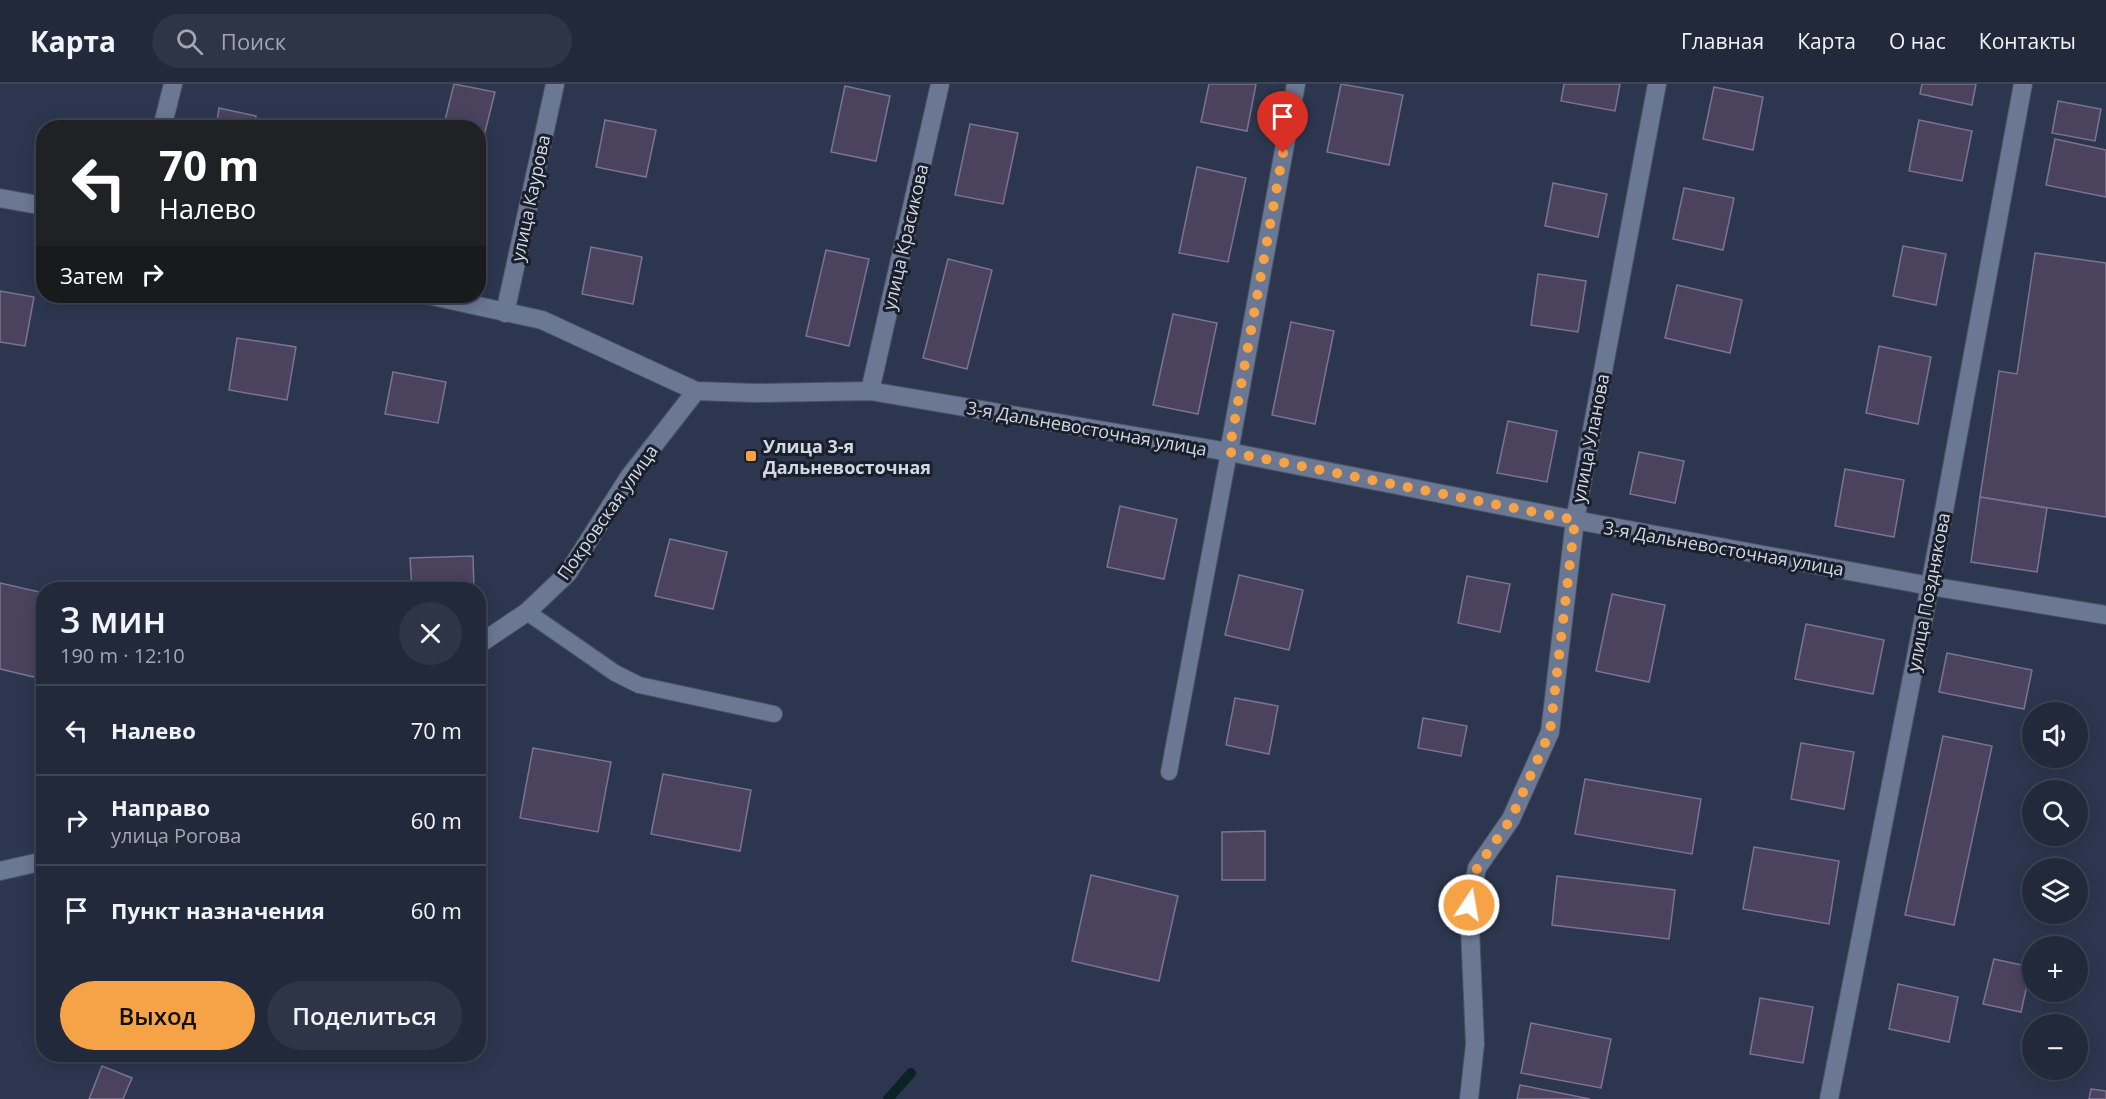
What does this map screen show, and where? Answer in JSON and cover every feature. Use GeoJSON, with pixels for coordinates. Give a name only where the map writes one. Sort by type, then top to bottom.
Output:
{"type":"FeatureCollection","features":[{"type":"Feature","properties":{"kind":"street"},"geometry":{"type":"LineString","coordinates":[[164,120],[173,84]]}},
{"type":"Feature","properties":{"kind":"street","name":"улица Каурова"},"geometry":{"type":"LineString","coordinates":[[505,313],[555,84]]}},
{"type":"Feature","properties":{"kind":"street","name":"улица Красикова"},"geometry":{"type":"LineString","coordinates":[[870,391],[940,84]]}},
{"type":"Feature","properties":{"kind":"street"},"geometry":{"type":"LineString","coordinates":[[1229,452],[1296,84]]}},
{"type":"Feature","properties":{"kind":"street","name":"улица Уланова"},"geometry":{"type":"LineString","coordinates":[[1469,1099],[1475,1044],[1469,905],[1477,868],[1511,819],[1550,732],[1575,520],[1657,84]]}},
{"type":"Feature","properties":{"kind":"street","name":"улица Позднякова"},"geometry":{"type":"LineString","coordinates":[[1829,1099],[1930,585],[2022,84]]}},
{"type":"Feature","properties":{"kind":"street"},"geometry":{"type":"LineString","coordinates":[[4,203],[36,205]]}},
{"type":"Feature","properties":{"kind":"street","name":"3-я Дальневосточная улица"},"geometry":{"type":"LineString","coordinates":[[462,303],[542,320],[696,391],[755,393],[870,391],[1229,452],[1575,520],[2106,615]]}},
{"type":"Feature","properties":{"kind":"street","name":"Покровская улица"},"geometry":{"type":"LineString","coordinates":[[486,640],[527,612],[568,573],[629,477],[696,391]]}},
{"type":"Feature","properties":{"kind":"street"},"geometry":{"type":"LineString","coordinates":[[0,871],[36,863]]}},
{"type":"Feature","properties":{"kind":"lane"},"geometry":{"type":"LineString","coordinates":[[1169,772],[1229,452]]}},
{"type":"Feature","properties":{"kind":"lane"},"geometry":{"type":"LineString","coordinates":[[527,612],[615,673],[639,685],[774,714]]}},
{"type":"Feature","properties":{"kind":"building"},"geometry":{"type":"Polygon","coordinates":[[[454,84],[495,92],[486,128],[486,120],[445,120],[454,84]]]}},
{"type":"Feature","properties":{"kind":"building"},"geometry":{"type":"Polygon","coordinates":[[[1209,84],[1256,84],[1247,131],[1201,122],[1209,84]]]}},
{"type":"Feature","properties":{"kind":"building"},"geometry":{"type":"Polygon","coordinates":[[[1341,84],[1403,95],[1389,165],[1327,152],[1341,84]]]}},
{"type":"Feature","properties":{"kind":"building"},"geometry":{"type":"Polygon","coordinates":[[[1564,84],[1620,84],[1615,111],[1561,101],[1564,84]]]}},
{"type":"Feature","properties":{"kind":"building"},"geometry":{"type":"Polygon","coordinates":[[[1922,84],[1976,84],[1972,105],[1920,94],[1922,84]]]}},
{"type":"Feature","properties":{"kind":"building"},"geometry":{"type":"Polygon","coordinates":[[[845,86],[890,96],[876,161],[831,152],[845,86]]]}},
{"type":"Feature","properties":{"kind":"building"},"geometry":{"type":"Polygon","coordinates":[[[1714,87],[1763,97],[1753,150],[1703,139],[1714,87]]]}},
{"type":"Feature","properties":{"kind":"building"},"geometry":{"type":"Polygon","coordinates":[[[2058,101],[2101,109],[2095,141],[2052,133],[2058,101]]]}},
{"type":"Feature","properties":{"kind":"building"},"geometry":{"type":"Polygon","coordinates":[[[219,108],[256,116],[255,120],[217,120],[219,108]]]}},
{"type":"Feature","properties":{"kind":"building"},"geometry":{"type":"Polygon","coordinates":[[[605,120],[656,130],[646,177],[596,167],[605,120]]]}},
{"type":"Feature","properties":{"kind":"building"},"geometry":{"type":"Polygon","coordinates":[[[1919,120],[1972,131],[1962,181],[1909,171],[1919,120]]]}},
{"type":"Feature","properties":{"kind":"building"},"geometry":{"type":"Polygon","coordinates":[[[970,124],[1018,133],[1003,204],[955,195],[970,124]]]}},
{"type":"Feature","properties":{"kind":"building"},"geometry":{"type":"Polygon","coordinates":[[[2055,139],[2106,150],[2106,197],[2046,185],[2055,139]]]}},
{"type":"Feature","properties":{"kind":"building"},"geometry":{"type":"Polygon","coordinates":[[[1197,167],[1246,178],[1228,262],[1179,253],[1197,167]]]}},
{"type":"Feature","properties":{"kind":"building"},"geometry":{"type":"Polygon","coordinates":[[[1553,183],[1607,194],[1598,237],[1545,226],[1553,183]]]}},
{"type":"Feature","properties":{"kind":"building"},"geometry":{"type":"Polygon","coordinates":[[[1684,188],[1734,198],[1723,250],[1673,239],[1684,188]]]}},
{"type":"Feature","properties":{"kind":"building"},"geometry":{"type":"Polygon","coordinates":[[[1903,246],[1946,254],[1936,305],[1893,296],[1903,246]]]}},
{"type":"Feature","properties":{"kind":"building"},"geometry":{"type":"Polygon","coordinates":[[[591,247],[642,257],[633,304],[582,294],[591,247]]]}},
{"type":"Feature","properties":{"kind":"building"},"geometry":{"type":"Polygon","coordinates":[[[826,250],[869,259],[849,346],[806,336],[826,250]]]}},
{"type":"Feature","properties":{"kind":"building"},"geometry":{"type":"Polygon","coordinates":[[[2035,253],[2106,263],[2106,517],[1980,497],[1999,371],[2017,374],[2035,253]]]}},
{"type":"Feature","properties":{"kind":"building"},"geometry":{"type":"Polygon","coordinates":[[[948,259],[992,270],[967,369],[923,358],[948,259]]]}},
{"type":"Feature","properties":{"kind":"building"},"geometry":{"type":"Polygon","coordinates":[[[1538,274],[1586,281],[1578,332],[1531,325],[1538,274]]]}},
{"type":"Feature","properties":{"kind":"building"},"geometry":{"type":"Polygon","coordinates":[[[1677,285],[1742,300],[1730,353],[1665,338],[1677,285]]]}},
{"type":"Feature","properties":{"kind":"building"},"geometry":{"type":"Polygon","coordinates":[[[0,291],[34,297],[25,346],[0,342],[0,291]]]}},
{"type":"Feature","properties":{"kind":"building"},"geometry":{"type":"Polygon","coordinates":[[[1173,314],[1217,323],[1198,414],[1153,405],[1173,314]]]}},
{"type":"Feature","properties":{"kind":"building"},"geometry":{"type":"Polygon","coordinates":[[[1291,322],[1334,331],[1315,424],[1272,415],[1291,322]]]}},
{"type":"Feature","properties":{"kind":"building"},"geometry":{"type":"Polygon","coordinates":[[[237,338],[296,347],[287,400],[229,390],[237,338]]]}},
{"type":"Feature","properties":{"kind":"building"},"geometry":{"type":"Polygon","coordinates":[[[1879,346],[1931,357],[1918,424],[1866,413],[1879,346]]]}},
{"type":"Feature","properties":{"kind":"building"},"geometry":{"type":"Polygon","coordinates":[[[393,372],[446,382],[438,423],[385,414],[393,372]]]}},
{"type":"Feature","properties":{"kind":"building"},"geometry":{"type":"Polygon","coordinates":[[[1508,421],[1557,431],[1547,482],[1497,473],[1508,421]]]}},
{"type":"Feature","properties":{"kind":"building"},"geometry":{"type":"Polygon","coordinates":[[[1639,452],[1684,461],[1675,503],[1630,494],[1639,452]]]}},
{"type":"Feature","properties":{"kind":"building"},"geometry":{"type":"Polygon","coordinates":[[[1845,469],[1904,480],[1894,537],[1835,526],[1845,469]]]}},
{"type":"Feature","properties":{"kind":"building"},"geometry":{"type":"Polygon","coordinates":[[[1980,497],[2047,508],[2037,572],[1971,562],[1980,497]]]}},
{"type":"Feature","properties":{"kind":"building"},"geometry":{"type":"Polygon","coordinates":[[[1120,506],[1177,519],[1164,579],[1107,567],[1120,506]]]}},
{"type":"Feature","properties":{"kind":"building"},"geometry":{"type":"Polygon","coordinates":[[[670,539],[727,552],[713,609],[655,596],[670,539]]]}},
{"type":"Feature","properties":{"kind":"building"},"geometry":{"type":"Polygon","coordinates":[[[473,556],[474,582],[412,582],[410,558],[473,556]]]}},
{"type":"Feature","properties":{"kind":"building"},"geometry":{"type":"Polygon","coordinates":[[[1239,575],[1303,590],[1289,650],[1225,635],[1239,575]]]}},
{"type":"Feature","properties":{"kind":"building"},"geometry":{"type":"Polygon","coordinates":[[[1467,576],[1510,584],[1500,632],[1458,623],[1467,576]]]}},
{"type":"Feature","properties":{"kind":"building"},"geometry":{"type":"Polygon","coordinates":[[[0,583],[36,591],[36,669],[34,677],[0,669],[0,583]]]}},
{"type":"Feature","properties":{"kind":"building"},"geometry":{"type":"Polygon","coordinates":[[[1612,594],[1665,605],[1649,682],[1596,671],[1612,594]]]}},
{"type":"Feature","properties":{"kind":"building"},"geometry":{"type":"Polygon","coordinates":[[[1806,624],[1884,640],[1873,694],[1795,679],[1806,624]]]}},
{"type":"Feature","properties":{"kind":"building"},"geometry":{"type":"Polygon","coordinates":[[[1947,653],[2032,670],[2022,709],[1939,692],[1947,653]]]}},
{"type":"Feature","properties":{"kind":"building"},"geometry":{"type":"Polygon","coordinates":[[[1235,698],[1278,706],[1269,754],[1226,745],[1235,698]]]}},
{"type":"Feature","properties":{"kind":"building"},"geometry":{"type":"Polygon","coordinates":[[[1423,718],[1467,726],[1461,756],[1418,748],[1423,718]]]}},
{"type":"Feature","properties":{"kind":"building"},"geometry":{"type":"Polygon","coordinates":[[[1943,736],[1992,746],[1954,925],[1905,915],[1943,736]]]}},
{"type":"Feature","properties":{"kind":"building"},"geometry":{"type":"Polygon","coordinates":[[[1801,743],[1854,752],[1844,809],[1791,799],[1801,743]]]}},
{"type":"Feature","properties":{"kind":"building"},"geometry":{"type":"Polygon","coordinates":[[[533,748],[611,762],[598,832],[520,818],[533,748]]]}},
{"type":"Feature","properties":{"kind":"building"},"geometry":{"type":"Polygon","coordinates":[[[663,774],[751,790],[740,851],[651,834],[663,774]]]}},
{"type":"Feature","properties":{"kind":"building"},"geometry":{"type":"Polygon","coordinates":[[[1585,779],[1701,799],[1692,854],[1575,834],[1585,779]]]}},
{"type":"Feature","properties":{"kind":"building"},"geometry":{"type":"Polygon","coordinates":[[[1265,831],[1265,880],[1222,880],[1222,832],[1265,831]]]}},
{"type":"Feature","properties":{"kind":"building"},"geometry":{"type":"Polygon","coordinates":[[[1754,847],[1839,861],[1829,924],[1743,909],[1754,847]]]}},
{"type":"Feature","properties":{"kind":"building"},"geometry":{"type":"Polygon","coordinates":[[[1091,875],[1178,896],[1159,981],[1072,961],[1091,875]]]}},
{"type":"Feature","properties":{"kind":"building"},"geometry":{"type":"Polygon","coordinates":[[[1557,876],[1675,890],[1669,939],[1552,925],[1557,876]]]}},
{"type":"Feature","properties":{"kind":"building"},"geometry":{"type":"Polygon","coordinates":[[[1994,959],[2022,965],[2023,1002],[2021,1012],[1983,1004],[1994,959]]]}},
{"type":"Feature","properties":{"kind":"building"},"geometry":{"type":"Polygon","coordinates":[[[1898,984],[1958,997],[1949,1042],[1889,1029],[1898,984]]]}},
{"type":"Feature","properties":{"kind":"building"},"geometry":{"type":"Polygon","coordinates":[[[1760,998],[1813,1007],[1803,1063],[1750,1054],[1760,998]]]}},
{"type":"Feature","properties":{"kind":"building"},"geometry":{"type":"Polygon","coordinates":[[[1531,1023],[1611,1039],[1601,1088],[1521,1073],[1531,1023]]]}},
{"type":"Feature","properties":{"kind":"building"},"geometry":{"type":"Polygon","coordinates":[[[102,1066],[132,1078],[123,1099],[89,1099],[102,1066]]]}},
{"type":"Feature","properties":{"kind":"building"},"geometry":{"type":"Polygon","coordinates":[[[1520,1085],[1590,1099],[1517,1099],[1520,1085]]]}},
{"type":"Feature","properties":{"kind":"building"},"geometry":{"type":"Polygon","coordinates":[[[2091,1089],[2106,1091],[2106,1099],[2089,1099],[2091,1089]]]}},
{"type":"Feature","properties":{"kind":"waterway"},"geometry":{"type":"LineString","coordinates":[[888,1099],[911,1073]]}},
{"type":"Feature","properties":{"kind":"place","name":"Улица 3-я Дальневосточная"},"geometry":{"type":"Point","coordinates":[751,456]}},
{"type":"Feature","properties":{"kind":"route"},"geometry":{"type":"LineString","coordinates":[[1283,153],[1229,452],[1575,520],[1550,732],[1511,819],[1477,868],[1469,905]]}}]}
